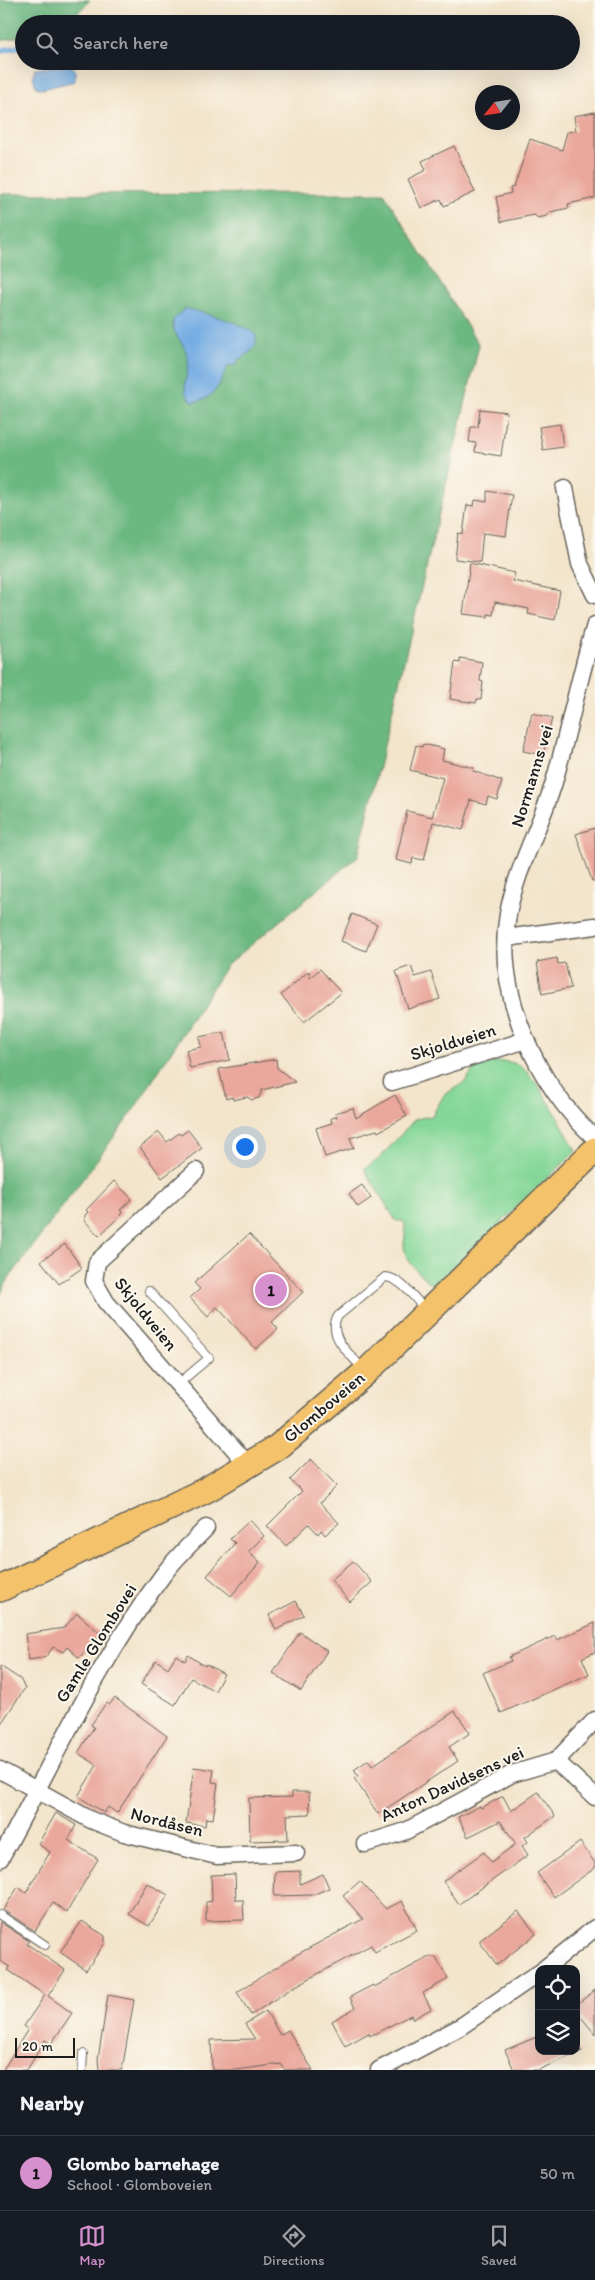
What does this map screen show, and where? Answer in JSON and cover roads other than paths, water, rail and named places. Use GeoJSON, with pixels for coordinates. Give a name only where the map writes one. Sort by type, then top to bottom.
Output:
{"type":"FeatureCollection","features":[{"type":"Feature","properties":{"kind":"main road","name":"Glomboveien"},"geometry":{"type":"LineString","coordinates":[[0,1589],[208,1489],[249,1466],[285,1441],[366,1372],[429,1313],[595,1150]]}},
{"type":"Feature","properties":{"kind":"street"},"geometry":{"type":"LineString","coordinates":[[565,488],[580,564],[595,595]]}},
{"type":"Feature","properties":{"kind":"street","name":"Normanns vei"},"geometry":{"type":"LineString","coordinates":[[595,625],[554,783],[515,889],[508,915],[506,938],[506,964],[510,990],[526,1040],[575,1120],[595,1138]]}},
{"type":"Feature","properties":{"kind":"street"},"geometry":{"type":"LineString","coordinates":[[506,938],[595,926]]}},
{"type":"Feature","properties":{"kind":"street","name":"Skjoldveien"},"geometry":{"type":"LineString","coordinates":[[392,1082],[526,1040]]}},
{"type":"Feature","properties":{"kind":"street","name":"Skjoldveien"},"geometry":{"type":"LineString","coordinates":[[196,1171],[97,1262],[94,1281],[106,1302],[249,1466]]}},
{"type":"Feature","properties":{"kind":"street","name":"Gamle Glombovei"},"geometry":{"type":"LineString","coordinates":[[0,1859],[37,1792],[80,1706],[117,1641],[164,1574],[206,1528]]}},
{"type":"Feature","properties":{"kind":"street","name":"Anton Davidsens vei"},"geometry":{"type":"LineString","coordinates":[[365,1844],[406,1831],[512,1774],[556,1761],[595,1720]]}},
{"type":"Feature","properties":{"kind":"street"},"geometry":{"type":"LineString","coordinates":[[556,1761],[595,1797]]}},
{"type":"Feature","properties":{"kind":"street"},"geometry":{"type":"LineString","coordinates":[[0,1770],[37,1792]]}},
{"type":"Feature","properties":{"kind":"street","name":"Nordåsen"},"geometry":{"type":"LineString","coordinates":[[37,1792],[91,1820],[124,1833],[218,1856],[296,1853]]}},
{"type":"Feature","properties":{"kind":"street"},"geometry":{"type":"LineString","coordinates":[[549,1965],[595,1928]]}},
{"type":"Feature","properties":{"kind":"street"},"geometry":{"type":"LineString","coordinates":[[379,2070],[460,2027],[535,1976]]}},
{"type":"Feature","properties":{"kind":"lane"},"geometry":{"type":"LineString","coordinates":[[366,1372],[341,1344],[334,1332],[333,1324],[338,1316],[385,1277],[391,1277],[400,1283],[429,1313]]}},
{"type":"Feature","properties":{"kind":"lane"},"geometry":{"type":"LineString","coordinates":[[149,1291],[209,1358],[178,1384]]}},
{"type":"Feature","properties":{"kind":"lane"},"geometry":{"type":"LineString","coordinates":[[0,1915],[45,1945]]}},
{"type":"Feature","properties":{"kind":"lane"},"geometry":{"type":"LineString","coordinates":[[82,2070],[83,2054]]}},
{"type":"Feature","properties":{"kind":"water"},"geometry":{"type":"Polygon","coordinates":[[[35,70],[75,70],[75,81],[42,89],[36,87],[33,76],[35,70]]]}},
{"type":"Feature","properties":{"kind":"water"},"geometry":{"type":"Polygon","coordinates":[[[185,308],[236,323],[253,332],[256,337],[256,344],[252,349],[242,359],[239,358],[236,365],[228,366],[215,390],[206,398],[193,402],[188,397],[185,387],[188,365],[187,353],[173,326],[173,320],[185,308]]]}},
{"type":"Feature","properties":{"kind":"waterway"},"geometry":{"type":"LineString","coordinates":[[0,51],[15,48]]}},
{"type":"Feature","properties":{"kind":"place","name":"Glombo barnehage"},"geometry":{"type":"Point","coordinates":[271,1290]}}]}
